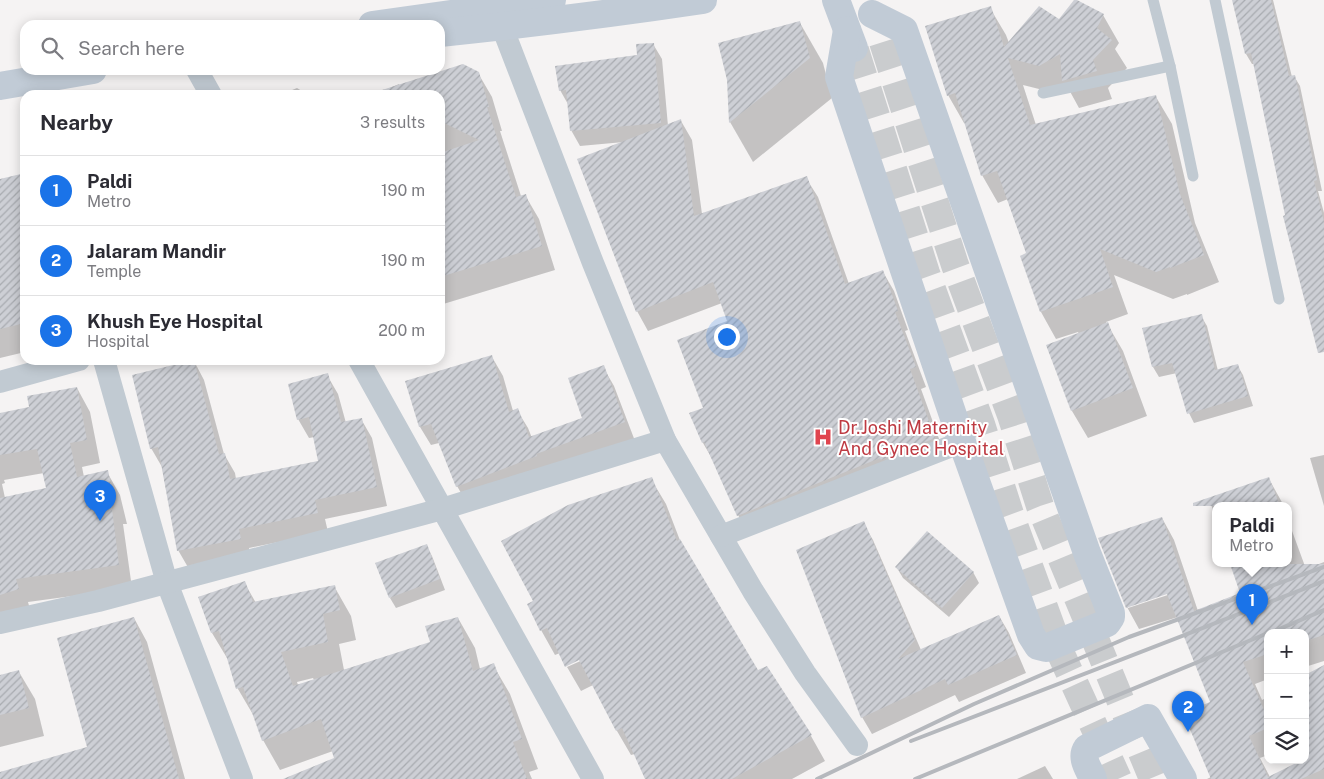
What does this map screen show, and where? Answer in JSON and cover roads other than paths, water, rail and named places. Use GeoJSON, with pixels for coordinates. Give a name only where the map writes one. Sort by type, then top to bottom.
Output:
{"type":"FeatureCollection","features":[{"type":"Feature","properties":{"kind":"street"},"geometry":{"type":"LineString","coordinates":[[445,32],[552,0]]}},
{"type":"Feature","properties":{"kind":"street"},"geometry":{"type":"LineString","coordinates":[[445,20],[632,11],[703,0]]}},
{"type":"Feature","properties":{"kind":"street"},"geometry":{"type":"LineString","coordinates":[[836,0],[851,40],[838,77],[962,442],[1031,635],[1036,644],[1046,648],[1107,623],[1112,613],[1087,553],[904,30],[869,7]]}},
{"type":"Feature","properties":{"kind":"street"},"geometry":{"type":"LineString","coordinates":[[869,7],[882,42]]}},
{"type":"Feature","properties":{"kind":"street"},"geometry":{"type":"LineString","coordinates":[[498,17],[593,263],[665,440],[805,673],[857,745]]}},
{"type":"Feature","properties":{"kind":"street"},"geometry":{"type":"LineString","coordinates":[[0,71],[20,68]]}},
{"type":"Feature","properties":{"kind":"street"},"geometry":{"type":"LineString","coordinates":[[0,86],[64,75]]}},
{"type":"Feature","properties":{"kind":"street"},"geometry":{"type":"LineString","coordinates":[[200,75],[208,90]]}},
{"type":"Feature","properties":{"kind":"street"},"geometry":{"type":"LineString","coordinates":[[0,382],[61,365]]}},
{"type":"Feature","properties":{"kind":"street"},"geometry":{"type":"LineString","coordinates":[[105,365],[167,583],[242,779]]}},
{"type":"Feature","properties":{"kind":"street"},"geometry":{"type":"LineString","coordinates":[[361,365],[592,779]]}},
{"type":"Feature","properties":{"kind":"street"},"geometry":{"type":"LineString","coordinates":[[0,623],[98,601],[442,509],[665,440]]}},
{"type":"Feature","properties":{"kind":"street"},"geometry":{"type":"LineString","coordinates":[[721,536],[962,442]]}},
{"type":"Feature","properties":{"kind":"street"},"geometry":{"type":"LineString","coordinates":[[1093,779],[1084,759],[1087,748],[1148,718],[1183,779]]}},
{"type":"Feature","properties":{"kind":"lane"},"geometry":{"type":"LineString","coordinates":[[1153,0],[1170,66],[1193,176]]}},
{"type":"Feature","properties":{"kind":"lane"},"geometry":{"type":"LineString","coordinates":[[1214,0],[1279,299]]}},
{"type":"Feature","properties":{"kind":"lane"},"geometry":{"type":"LineString","coordinates":[[1043,93],[1170,66]]}},
{"type":"Feature","properties":{"kind":"tunnel"},"geometry":{"type":"LineString","coordinates":[[883,42],[955,265],[1011,415],[1040,506],[1153,779]]}},
{"type":"Feature","properties":{"kind":"tunnel"},"geometry":{"type":"LineString","coordinates":[[855,50],[926,273],[981,424],[1010,514],[1061,654],[1118,779]]}},
{"type":"Feature","properties":{"kind":"railway"},"geometry":{"type":"LineString","coordinates":[[817,779],[974,704],[1129,637],[1324,567]]}},
{"type":"Feature","properties":{"kind":"railway"},"geometry":{"type":"LineString","coordinates":[[911,741],[1324,581]]}},
{"type":"Feature","properties":{"kind":"railway"},"geometry":{"type":"LineString","coordinates":[[1279,629],[1324,610]]}},
{"type":"Feature","properties":{"kind":"railway"},"geometry":{"type":"LineString","coordinates":[[915,779],[1264,635]]}},
{"type":"Feature","properties":{"kind":"place","name":"Dr.Joshi Maternity And Gynec Hospital"},"geometry":{"type":"Point","coordinates":[823,437]}},
{"type":"Feature","properties":{"kind":"place","name":"Khush Eye Hospital"},"geometry":{"type":"Point","coordinates":[100,521]}},
{"type":"Feature","properties":{"kind":"place","name":"Paldi"},"geometry":{"type":"Point","coordinates":[1252,625]}},
{"type":"Feature","properties":{"kind":"place","name":"Jalaram Mandir"},"geometry":{"type":"Point","coordinates":[1188,732]}}]}
